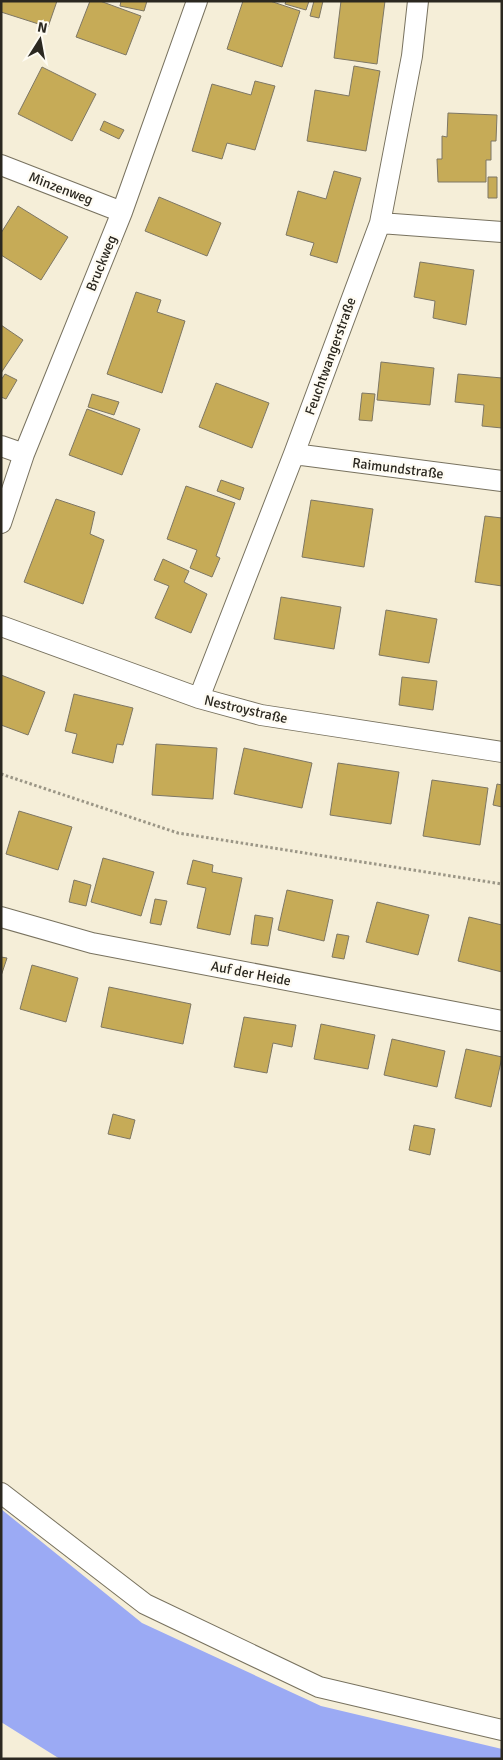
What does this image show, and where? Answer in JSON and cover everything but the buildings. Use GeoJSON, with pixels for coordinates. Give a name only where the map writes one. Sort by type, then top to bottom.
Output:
{"type":"FeatureCollection","features":[{"type":"Feature","properties":{"kind":"street","name":"Bruckweg"},"geometry":{"type":"LineString","coordinates":[[1,523],[24,454],[122,212],[197,1]]}},
{"type":"Feature","properties":{"kind":"street","name":"Feuchtwangerstraße"},"geometry":{"type":"LineString","coordinates":[[199,698],[294,454],[380,222],[412,56],[418,1]]}},
{"type":"Feature","properties":{"kind":"street","name":"Minzenweg"},"geometry":{"type":"LineString","coordinates":[[1,165],[122,212]]}},
{"type":"Feature","properties":{"kind":"street"},"geometry":{"type":"LineString","coordinates":[[380,222],[502,232]]}},
{"type":"Feature","properties":{"kind":"street"},"geometry":{"type":"LineString","coordinates":[[1,446],[24,454]]}},
{"type":"Feature","properties":{"kind":"street","name":"Raimundstraße"},"geometry":{"type":"LineString","coordinates":[[294,454],[502,481]]}},
{"type":"Feature","properties":{"kind":"street","name":"Nestroystraße"},"geometry":{"type":"LineString","coordinates":[[1,626],[199,698],[261,714],[502,752]]}},
{"type":"Feature","properties":{"kind":"street","name":"Auf der Heide"},"geometry":{"type":"LineString","coordinates":[[1,917],[92,943],[502,1021]]}},
{"type":"Feature","properties":{"kind":"street"},"geometry":{"type":"LineString","coordinates":[[1,1493],[145,1604],[318,1687],[502,1730]]}},
{"type":"Feature","properties":{"kind":"path"},"geometry":{"type":"LineString","coordinates":[[1,774],[178,833],[502,884]]}},
{"type":"Feature","properties":{"kind":"shaded area"},"geometry":{"type":"Polygon","coordinates":[[[1,1509],[142,1623],[321,1706],[502,1749],[502,1759],[60,1759],[1,1722],[1,1509]]]}}]}
